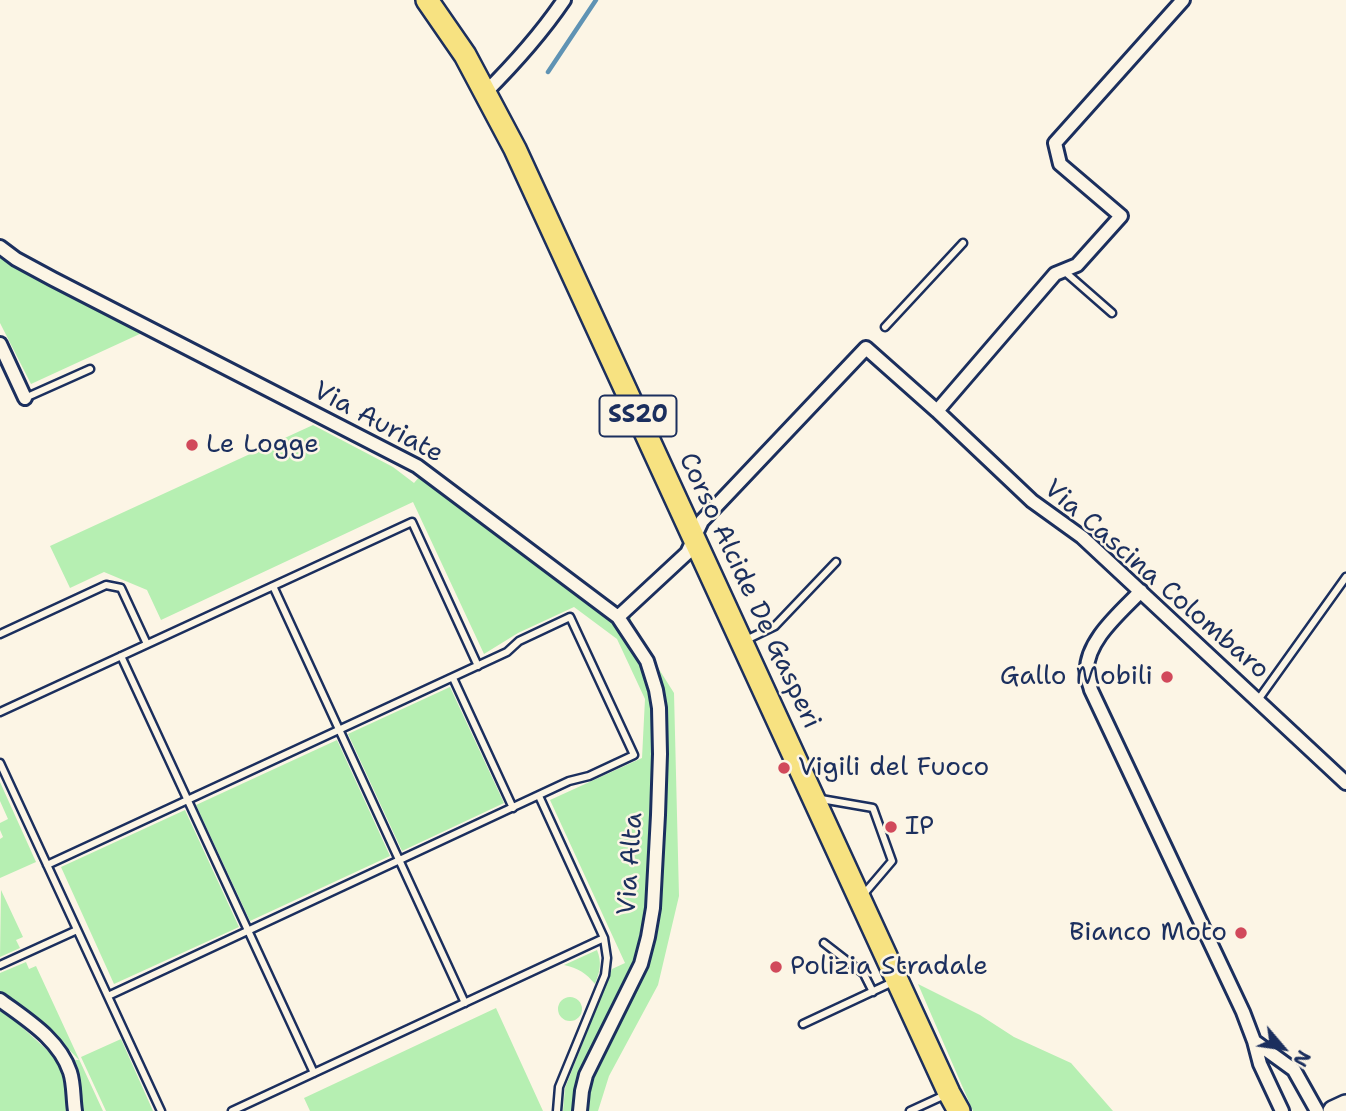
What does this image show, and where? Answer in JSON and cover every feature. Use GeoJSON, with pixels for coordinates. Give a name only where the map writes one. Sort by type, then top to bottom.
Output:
{"type":"FeatureCollection","features":[{"type":"Feature","properties":{"kind":"main road","name":"Corso Alcide De Gasperi"},"geometry":{"type":"LineString","coordinates":[[427,0],[465,54],[515,149],[954,1104]]}},
{"type":"Feature","properties":{"kind":"main road"},"geometry":{"type":"LineString","coordinates":[[1334,1111],[1346,1105]]}},
{"type":"Feature","properties":{"kind":"street"},"geometry":{"type":"LineString","coordinates":[[485,93],[512,67],[564,0]]}},
{"type":"Feature","properties":{"kind":"street"},"geometry":{"type":"LineString","coordinates":[[937,411],[1055,274],[1077,265],[1121,216],[1060,163],[1055,143],[1183,0]]}},
{"type":"Feature","properties":{"kind":"street","name":"Via Auriate"},"geometry":{"type":"LineString","coordinates":[[0,247],[53,279],[417,466],[618,617]]}},
{"type":"Feature","properties":{"kind":"street"},"geometry":{"type":"LineString","coordinates":[[0,344],[25,398]]}},
{"type":"Feature","properties":{"kind":"street","name":"Via Cascina Colombaro"},"geometry":{"type":"LineString","coordinates":[[694,539],[702,521],[868,346],[1032,501],[1082,537],[1346,783]]}},
{"type":"Feature","properties":{"kind":"street"},"geometry":{"type":"LineString","coordinates":[[618,617],[687,553],[694,539]]}},
{"type":"Feature","properties":{"kind":"street"},"geometry":{"type":"LineString","coordinates":[[1141,592],[1098,637],[1090,653],[1086,672],[1091,690],[1237,1000],[1282,1111]]}},
{"type":"Feature","properties":{"kind":"street","name":"Via Alta"},"geometry":{"type":"LineString","coordinates":[[580,1111],[586,1074],[640,964],[653,908],[660,754],[659,708],[647,662],[618,617]]}},
{"type":"Feature","properties":{"kind":"street"},"geometry":{"type":"LineString","coordinates":[[0,1000],[37,1028],[60,1050],[70,1074],[75,1111]]}},
{"type":"Feature","properties":{"kind":"street"},"geometry":{"type":"LineString","coordinates":[[1254,1041],[1294,1070],[1317,1111]]}},
{"type":"Feature","properties":{"kind":"lane"},"geometry":{"type":"LineString","coordinates":[[885,327],[963,243]]}},
{"type":"Feature","properties":{"kind":"lane"},"geometry":{"type":"LineString","coordinates":[[1063,270],[1112,313]]}},
{"type":"Feature","properties":{"kind":"lane"},"geometry":{"type":"LineString","coordinates":[[25,398],[90,369]]}},
{"type":"Feature","properties":{"kind":"lane"},"geometry":{"type":"LineString","coordinates":[[0,712],[412,522],[478,666]]}},
{"type":"Feature","properties":{"kind":"lane"},"geometry":{"type":"LineString","coordinates":[[741,642],[775,626],[836,562]]}},
{"type":"Feature","properties":{"kind":"lane"},"geometry":{"type":"LineString","coordinates":[[1258,700],[1346,578]]}},
{"type":"Feature","properties":{"kind":"lane"},"geometry":{"type":"LineString","coordinates":[[0,634],[106,585],[121,588],[147,644]]}},
{"type":"Feature","properties":{"kind":"lane"},"geometry":{"type":"LineString","coordinates":[[273,586],[465,1003]]}},
{"type":"Feature","properties":{"kind":"lane"},"geometry":{"type":"LineString","coordinates":[[47,865],[453,678],[507,652],[519,641],[570,617],[634,755],[589,776],[569,782],[108,996]]}},
{"type":"Feature","properties":{"kind":"lane"},"geometry":{"type":"LineString","coordinates":[[121,656],[314,1073]]}},
{"type":"Feature","properties":{"kind":"lane"},"geometry":{"type":"LineString","coordinates":[[453,678],[513,808]]}},
{"type":"Feature","properties":{"kind":"lane"},"geometry":{"type":"LineString","coordinates":[[0,763],[161,1111]]}},
{"type":"Feature","properties":{"kind":"lane"},"geometry":{"type":"LineString","coordinates":[[539,796],[604,938],[607,958],[605,975],[559,1087],[557,1111]]}},
{"type":"Feature","properties":{"kind":"lane"},"geometry":{"type":"LineString","coordinates":[[813,798],[873,808],[892,861],[859,899]]}},
{"type":"Feature","properties":{"kind":"lane"},"geometry":{"type":"LineString","coordinates":[[0,965],[77,930]]}},
{"type":"Feature","properties":{"kind":"lane"},"geometry":{"type":"LineString","coordinates":[[232,1111],[604,938]]}},
{"type":"Feature","properties":{"kind":"lane"},"geometry":{"type":"LineString","coordinates":[[824,943],[864,974],[873,992]]}},
{"type":"Feature","properties":{"kind":"lane"},"geometry":{"type":"LineString","coordinates":[[803,1024],[897,981]]}},
{"type":"Feature","properties":{"kind":"lane"},"geometry":{"type":"LineString","coordinates":[[910,1111],[954,1104]]}},
{"type":"Feature","properties":{"kind":"green space"},"geometry":{"type":"Polygon","coordinates":[[[0,255],[11,266],[144,332],[31,384],[0,323],[0,255]]]}},
{"type":"Feature","properties":{"kind":"green space"},"geometry":{"type":"Polygon","coordinates":[[[313,425],[393,467],[414,483],[427,468],[631,617],[631,625],[674,693],[679,896],[658,985],[609,1076],[598,1111],[563,1111],[565,1088],[612,969],[625,963],[550,800],[642,758],[645,699],[617,639],[574,607],[518,633],[484,654],[413,502],[161,620],[147,590],[104,572],[70,588],[50,546],[313,425]]]}},
{"type":"Feature","properties":{"kind":"green space"},"geometry":{"type":"Polygon","coordinates":[[[450,687],[504,803],[402,851],[348,734],[450,687]]]}},
{"type":"Feature","properties":{"kind":"green space"},"geometry":{"type":"Polygon","coordinates":[[[337,740],[390,856],[250,921],[196,805],[337,740]]]}},
{"type":"Feature","properties":{"kind":"green space"},"geometry":{"type":"Polygon","coordinates":[[[0,782],[36,862],[0,878],[0,839],[3,837],[0,823],[8,819],[0,801],[0,782]]]}},
{"type":"Feature","properties":{"kind":"green space"},"geometry":{"type":"Polygon","coordinates":[[[185,810],[239,927],[114,984],[61,867],[185,810]]]}},
{"type":"Feature","properties":{"kind":"green space"},"geometry":{"type":"Polygon","coordinates":[[[1,890],[23,937],[16,940],[20,948],[0,957],[1,890]]]}},
{"type":"Feature","properties":{"kind":"green space"},"geometry":{"type":"Polygon","coordinates":[[[597,950],[600,967],[595,984],[581,972],[564,965],[597,950]]]}},
{"type":"Feature","properties":{"kind":"green space"},"geometry":{"type":"Polygon","coordinates":[[[26,962],[29,969],[36,966],[103,1111],[0,1111],[0,1010],[58,1060],[79,1060],[56,1036],[0,994],[0,973],[26,962]]]}},
{"type":"Feature","properties":{"kind":"green space"},"geometry":{"type":"Polygon","coordinates":[[[918,984],[980,1015],[1014,1037],[1071,1063],[1113,1111],[973,1111],[918,984]]]}},
{"type":"Feature","properties":{"kind":"green space"},"geometry":{"type":"Polygon","coordinates":[[[570,997],[579,1000],[582,1009],[579,1018],[570,1021],[561,1018],[558,1009],[561,1000],[570,997]]]}},
{"type":"Feature","properties":{"kind":"green space"},"geometry":{"type":"Polygon","coordinates":[[[496,1008],[543,1111],[310,1111],[304,1098],[496,1008]]]}},
{"type":"Feature","properties":{"kind":"green space"},"geometry":{"type":"Polygon","coordinates":[[[121,1039],[153,1111],[106,1111],[81,1057],[121,1039]]]}},
{"type":"Feature","properties":{"kind":"waterway"},"geometry":{"type":"LineString","coordinates":[[548,72],[596,0]]}},
{"type":"Feature","properties":{"kind":"place","name":"Le Logge"},"geometry":{"type":"Point","coordinates":[192,445]}},
{"type":"Feature","properties":{"kind":"place","name":"Gallo Mobili"},"geometry":{"type":"Point","coordinates":[1167,677]}},
{"type":"Feature","properties":{"kind":"place","name":"Vigili del Fuoco"},"geometry":{"type":"Point","coordinates":[784,768]}},
{"type":"Feature","properties":{"kind":"place","name":"IP"},"geometry":{"type":"Point","coordinates":[891,827]}},
{"type":"Feature","properties":{"kind":"place","name":"Bianco Moto"},"geometry":{"type":"Point","coordinates":[1241,933]}},
{"type":"Feature","properties":{"kind":"place","name":"Polizia Stradale"},"geometry":{"type":"Point","coordinates":[776,967]}}]}
